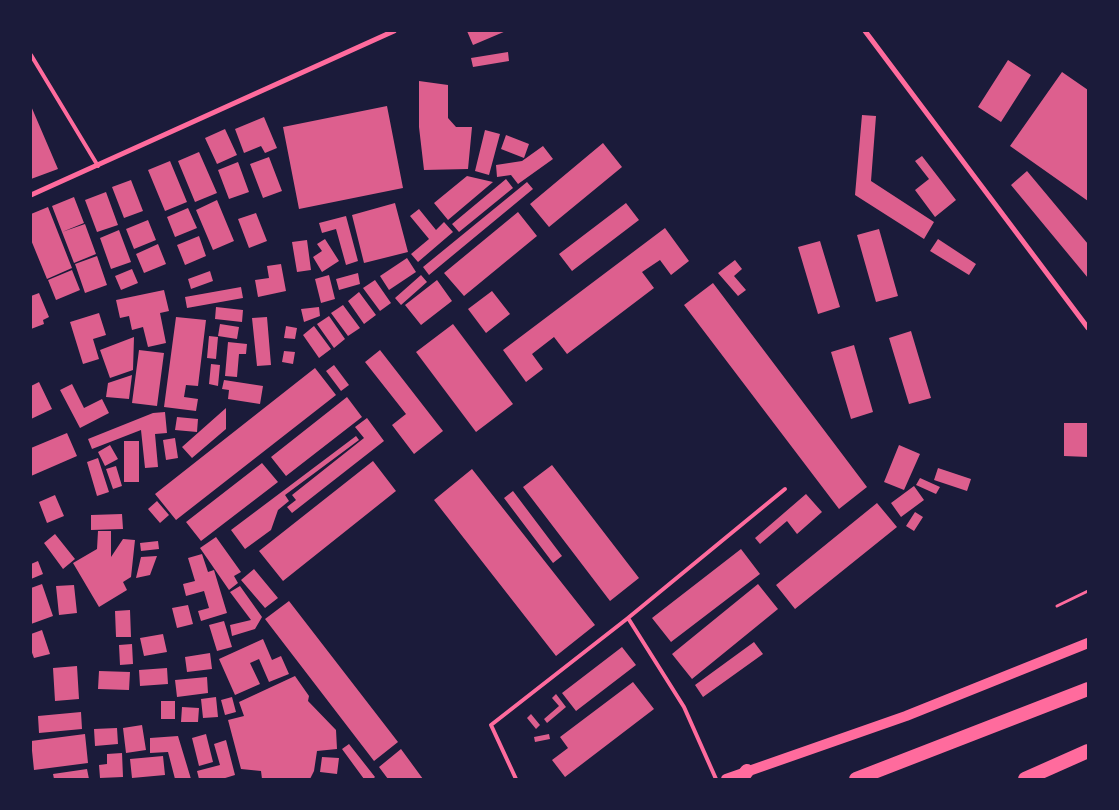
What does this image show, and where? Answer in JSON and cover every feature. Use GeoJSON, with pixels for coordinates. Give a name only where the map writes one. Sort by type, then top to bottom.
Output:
{"type":"FeatureCollection","features":[{"type":"Feature","properties":{"kind":"highway"},"geometry":{"type":"LineString","coordinates":[[856,779],[1088,689]]}},
{"type":"Feature","properties":{"kind":"highway"},"geometry":{"type":"LineString","coordinates":[[1025,779],[1088,751]]}},
{"type":"Feature","properties":{"kind":"main road"},"geometry":{"type":"LineString","coordinates":[[726,779],[744,775],[906,716],[1088,643]]}},
{"type":"Feature","properties":{"kind":"street"},"geometry":{"type":"LineString","coordinates":[[31,195],[394,31]]}},
{"type":"Feature","properties":{"kind":"street"},"geometry":{"type":"LineString","coordinates":[[865,31],[1088,328]]}},
{"type":"Feature","properties":{"kind":"lane"},"geometry":{"type":"LineString","coordinates":[[31,55],[98,166]]}},
{"type":"Feature","properties":{"kind":"lane"},"geometry":{"type":"LineString","coordinates":[[516,779],[491,725],[628,618],[785,489]]}},
{"type":"Feature","properties":{"kind":"lane"},"geometry":{"type":"LineString","coordinates":[[628,618],[684,707],[716,779]]}},
{"type":"Feature","properties":{"kind":"path"},"geometry":{"type":"LineString","coordinates":[[1056,606],[1088,591]]}},
{"type":"Feature","properties":{"kind":"building"},"geometry":{"type":"Polygon","coordinates":[[[467,31],[506,31],[473,45],[467,31]]]}},
{"type":"Feature","properties":{"kind":"building"},"geometry":{"type":"Polygon","coordinates":[[[508,52],[509,61],[473,67],[471,58],[508,52]]]}},
{"type":"Feature","properties":{"kind":"building"},"geometry":{"type":"Polygon","coordinates":[[[1008,60],[1031,75],[1001,122],[978,107],[1008,60]]]}},
{"type":"Feature","properties":{"kind":"building"},"geometry":{"type":"Polygon","coordinates":[[[1062,72],[1088,90],[1088,201],[1010,146],[1062,72]]]}},
{"type":"Feature","properties":{"kind":"building"},"geometry":{"type":"Polygon","coordinates":[[[419,81],[448,85],[448,118],[456,127],[472,127],[468,169],[424,170],[419,127],[419,81]]]}},
{"type":"Feature","properties":{"kind":"building"},"geometry":{"type":"Polygon","coordinates":[[[31,106],[58,169],[31,179],[31,106]]]}},
{"type":"Feature","properties":{"kind":"building"},"geometry":{"type":"Polygon","coordinates":[[[387,106],[403,188],[299,209],[283,127],[387,106]]]}},
{"type":"Feature","properties":{"kind":"building"},"geometry":{"type":"Polygon","coordinates":[[[862,115],[876,116],[871,181],[934,222],[924,239],[855,195],[862,115]]]}},
{"type":"Feature","properties":{"kind":"building"},"geometry":{"type":"Polygon","coordinates":[[[264,117],[277,148],[265,153],[261,146],[244,153],[235,129],[264,117]]]}},
{"type":"Feature","properties":{"kind":"building"},"geometry":{"type":"Polygon","coordinates":[[[225,129],[237,155],[217,164],[205,138],[225,129]]]}},
{"type":"Feature","properties":{"kind":"building"},"geometry":{"type":"Polygon","coordinates":[[[485,130],[500,134],[489,175],[475,171],[485,130]]]}},
{"type":"Feature","properties":{"kind":"building"},"geometry":{"type":"Polygon","coordinates":[[[506,135],[529,144],[524,158],[501,149],[506,135]]]}},
{"type":"Feature","properties":{"kind":"building"},"geometry":{"type":"Polygon","coordinates":[[[603,143],[622,167],[549,227],[530,204],[603,143]]]}},
{"type":"Feature","properties":{"kind":"building"},"geometry":{"type":"Polygon","coordinates":[[[543,146],[553,159],[518,184],[511,175],[497,177],[496,165],[522,161],[543,146]]]}},
{"type":"Feature","properties":{"kind":"building"},"geometry":{"type":"Polygon","coordinates":[[[199,152],[217,193],[195,202],[178,161],[199,152]]]}},
{"type":"Feature","properties":{"kind":"building"},"geometry":{"type":"Polygon","coordinates":[[[922,156],[956,200],[935,217],[915,190],[929,179],[915,161],[922,156]]]}},
{"type":"Feature","properties":{"kind":"building"},"geometry":{"type":"Polygon","coordinates":[[[269,157],[282,191],[263,198],[250,164],[269,157]]]}},
{"type":"Feature","properties":{"kind":"building"},"geometry":{"type":"Polygon","coordinates":[[[170,161],[187,202],[165,211],[148,170],[170,161]]]}},
{"type":"Feature","properties":{"kind":"building"},"geometry":{"type":"Polygon","coordinates":[[[238,162],[249,192],[229,199],[218,170],[238,162]]]}},
{"type":"Feature","properties":{"kind":"building"},"geometry":{"type":"Polygon","coordinates":[[[1027,171],[1088,244],[1088,278],[1011,185],[1027,171]]]}},
{"type":"Feature","properties":{"kind":"building"},"geometry":{"type":"Polygon","coordinates":[[[467,176],[493,182],[448,220],[434,203],[467,176]]]}},
{"type":"Feature","properties":{"kind":"building"},"geometry":{"type":"Polygon","coordinates":[[[506,179],[513,188],[459,232],[452,224],[506,179]]]}},
{"type":"Feature","properties":{"kind":"building"},"geometry":{"type":"Polygon","coordinates":[[[131,180],[143,211],[124,218],[112,187],[131,180]]]}},
{"type":"Feature","properties":{"kind":"building"},"geometry":{"type":"Polygon","coordinates":[[[527,182],[533,189],[429,275],[423,267],[527,182]]]}},
{"type":"Feature","properties":{"kind":"building"},"geometry":{"type":"Polygon","coordinates":[[[106,192],[118,225],[97,232],[85,200],[106,192]]]}},
{"type":"Feature","properties":{"kind":"building"},"geometry":{"type":"Polygon","coordinates":[[[74,197],[84,223],[62,232],[52,206],[74,197]]]}},
{"type":"Feature","properties":{"kind":"building"},"geometry":{"type":"Polygon","coordinates":[[[217,200],[234,241],[213,250],[196,210],[217,200]]]}},
{"type":"Feature","properties":{"kind":"building"},"geometry":{"type":"Polygon","coordinates":[[[395,203],[408,252],[364,263],[352,215],[395,203]]]}},
{"type":"Feature","properties":{"kind":"building"},"geometry":{"type":"Polygon","coordinates":[[[626,203],[639,220],[572,271],[559,254],[626,203]]]}},
{"type":"Feature","properties":{"kind":"building"},"geometry":{"type":"Polygon","coordinates":[[[48,207],[72,268],[47,279],[31,240],[31,214],[48,207]]]}},
{"type":"Feature","properties":{"kind":"building"},"geometry":{"type":"Polygon","coordinates":[[[188,208],[197,228],[175,237],[167,217],[188,208]]]}},
{"type":"Feature","properties":{"kind":"building"},"geometry":{"type":"Polygon","coordinates":[[[419,209],[436,230],[444,222],[453,232],[418,262],[411,254],[429,239],[410,216],[419,209]]]}},
{"type":"Feature","properties":{"kind":"building"},"geometry":{"type":"Polygon","coordinates":[[[518,212],[537,236],[464,296],[444,273],[518,212]]]}},
{"type":"Feature","properties":{"kind":"building"},"geometry":{"type":"Polygon","coordinates":[[[256,213],[267,241],[249,248],[238,219],[256,213]]]}},
{"type":"Feature","properties":{"kind":"building"},"geometry":{"type":"Polygon","coordinates":[[[346,216],[358,261],[346,265],[336,229],[322,233],[319,223],[346,216]]]}},
{"type":"Feature","properties":{"kind":"building"},"geometry":{"type":"Polygon","coordinates":[[[148,220],[156,240],[134,249],[126,229],[148,220]]]}},
{"type":"Feature","properties":{"kind":"building"},"geometry":{"type":"Polygon","coordinates":[[[85,224],[96,254],[74,263],[62,232],[85,224]]]}},
{"type":"Feature","properties":{"kind":"building"},"geometry":{"type":"Polygon","coordinates":[[[665,228],[689,261],[671,275],[660,260],[642,272],[654,288],[567,354],[554,337],[532,354],[543,369],[526,382],[503,350],[665,228]]]}},
{"type":"Feature","properties":{"kind":"building"},"geometry":{"type":"Polygon","coordinates":[[[879,229],[898,296],[876,302],[857,235],[879,229]]]}},
{"type":"Feature","properties":{"kind":"building"},"geometry":{"type":"Polygon","coordinates":[[[119,230],[131,262],[111,269],[100,238],[119,230]]]}},
{"type":"Feature","properties":{"kind":"building"},"geometry":{"type":"Polygon","coordinates":[[[199,236],[206,256],[185,265],[177,245],[199,236]]]}},
{"type":"Feature","properties":{"kind":"building"},"geometry":{"type":"Polygon","coordinates":[[[325,239],[339,261],[322,272],[313,257],[322,251],[317,244],[325,239]]]}},
{"type":"Feature","properties":{"kind":"building"},"geometry":{"type":"Polygon","coordinates":[[[938,239],[976,264],[969,275],[930,251],[938,239]]]}},
{"type":"Feature","properties":{"kind":"building"},"geometry":{"type":"Polygon","coordinates":[[[307,240],[311,270],[297,272],[292,242],[307,240]]]}},
{"type":"Feature","properties":{"kind":"building"},"geometry":{"type":"Polygon","coordinates":[[[820,241],[840,307],[818,314],[798,247],[820,241]]]}},
{"type":"Feature","properties":{"kind":"building"},"geometry":{"type":"Polygon","coordinates":[[[158,244],[166,264],[144,273],[136,254],[158,244]]]}},
{"type":"Feature","properties":{"kind":"building"},"geometry":{"type":"Polygon","coordinates":[[[97,256],[107,285],[85,293],[75,264],[97,256]]]}},
{"type":"Feature","properties":{"kind":"building"},"geometry":{"type":"Polygon","coordinates":[[[407,258],[416,272],[389,290],[380,276],[407,258]]]}},
{"type":"Feature","properties":{"kind":"building"},"geometry":{"type":"Polygon","coordinates":[[[735,260],[742,269],[734,276],[746,290],[738,296],[718,273],[735,260]]]}},
{"type":"Feature","properties":{"kind":"building"},"geometry":{"type":"Polygon","coordinates":[[[281,264],[286,291],[258,297],[255,280],[269,278],[267,266],[281,264]]]}},
{"type":"Feature","properties":{"kind":"building"},"geometry":{"type":"Polygon","coordinates":[[[132,269],[138,283],[121,290],[115,276],[132,269]]]}},
{"type":"Feature","properties":{"kind":"building"},"geometry":{"type":"Polygon","coordinates":[[[72,270],[80,290],[56,300],[48,280],[72,270]]]}},
{"type":"Feature","properties":{"kind":"building"},"geometry":{"type":"Polygon","coordinates":[[[210,271],[213,281],[191,289],[188,279],[210,271]]]}},
{"type":"Feature","properties":{"kind":"building"},"geometry":{"type":"Polygon","coordinates":[[[358,273],[360,284],[339,290],[336,279],[358,273]]]}},
{"type":"Feature","properties":{"kind":"building"},"geometry":{"type":"Polygon","coordinates":[[[329,275],[335,299],[321,303],[315,279],[329,275]]]}},
{"type":"Feature","properties":{"kind":"building"},"geometry":{"type":"Polygon","coordinates":[[[421,275],[427,282],[401,305],[395,298],[421,275]]]}},
{"type":"Feature","properties":{"kind":"building"},"geometry":{"type":"Polygon","coordinates":[[[375,280],[391,303],[380,311],[363,288],[375,280]]]}},
{"type":"Feature","properties":{"kind":"building"},"geometry":{"type":"Polygon","coordinates":[[[437,280],[452,301],[421,325],[405,305],[437,280]]]}},
{"type":"Feature","properties":{"kind":"building"},"geometry":{"type":"Polygon","coordinates":[[[713,283],[867,487],[839,509],[684,305],[713,283]]]}},
{"type":"Feature","properties":{"kind":"building"},"geometry":{"type":"Polygon","coordinates":[[[241,287],[243,298],[187,308],[185,297],[241,287]]]}},
{"type":"Feature","properties":{"kind":"building"},"geometry":{"type":"Polygon","coordinates":[[[164,290],[169,311],[160,313],[166,343],[148,347],[143,327],[132,330],[129,316],[120,318],[116,300],[164,290]]]}},
{"type":"Feature","properties":{"kind":"building"},"geometry":{"type":"Polygon","coordinates":[[[492,291],[510,314],[486,333],[468,309],[492,291]]]}},
{"type":"Feature","properties":{"kind":"building"},"geometry":{"type":"Polygon","coordinates":[[[359,292],[376,315],[364,324],[348,301],[359,292]]]}},
{"type":"Feature","properties":{"kind":"building"},"geometry":{"type":"Polygon","coordinates":[[[39,293],[49,317],[43,320],[44,324],[31,329],[31,296],[39,293]]]}},
{"type":"Feature","properties":{"kind":"building"},"geometry":{"type":"Polygon","coordinates":[[[343,305],[360,328],[348,336],[331,313],[343,305]]]}},
{"type":"Feature","properties":{"kind":"building"},"geometry":{"type":"Polygon","coordinates":[[[216,307],[243,310],[242,322],[215,319],[216,307]]]}},
{"type":"Feature","properties":{"kind":"building"},"geometry":{"type":"Polygon","coordinates":[[[319,307],[320,316],[304,322],[301,309],[319,307]]]}},
{"type":"Feature","properties":{"kind":"building"},"geometry":{"type":"Polygon","coordinates":[[[99,313],[106,335],[93,339],[99,359],[83,364],[70,322],[99,313]]]}},
{"type":"Feature","properties":{"kind":"building"},"geometry":{"type":"Polygon","coordinates":[[[329,316],[345,339],[334,348],[317,324],[329,316]]]}},
{"type":"Feature","properties":{"kind":"building"},"geometry":{"type":"Polygon","coordinates":[[[176,317],[206,320],[198,386],[186,385],[184,397],[198,399],[196,411],[164,407],[176,317]]]}},
{"type":"Feature","properties":{"kind":"building"},"geometry":{"type":"Polygon","coordinates":[[[267,317],[271,365],[257,366],[252,318],[267,317]]]}},
{"type":"Feature","properties":{"kind":"building"},"geometry":{"type":"Polygon","coordinates":[[[220,324],[239,327],[237,339],[218,336],[220,324]]]}},
{"type":"Feature","properties":{"kind":"building"},"geometry":{"type":"Polygon","coordinates":[[[453,324],[513,404],[476,432],[416,352],[453,324]]]}},
{"type":"Feature","properties":{"kind":"building"},"geometry":{"type":"Polygon","coordinates":[[[286,326],[297,328],[295,339],[284,338],[286,326]]]}},
{"type":"Feature","properties":{"kind":"building"},"geometry":{"type":"Polygon","coordinates":[[[314,326],[331,349],[319,358],[303,335],[314,326]]]}},
{"type":"Feature","properties":{"kind":"building"},"geometry":{"type":"Polygon","coordinates":[[[911,331],[931,398],[909,404],[889,338],[911,331]]]}},
{"type":"Feature","properties":{"kind":"building"},"geometry":{"type":"Polygon","coordinates":[[[209,336],[218,337],[216,359],[207,358],[209,336]]]}},
{"type":"Feature","properties":{"kind":"building"},"geometry":{"type":"Polygon","coordinates":[[[134,337],[133,370],[110,378],[100,350],[134,337]]]}},
{"type":"Feature","properties":{"kind":"building"},"geometry":{"type":"Polygon","coordinates":[[[228,342],[247,344],[246,354],[239,354],[237,377],[225,376],[228,342]]]}},
{"type":"Feature","properties":{"kind":"building"},"geometry":{"type":"Polygon","coordinates":[[[854,345],[873,412],[851,419],[831,352],[854,345]]]}},
{"type":"Feature","properties":{"kind":"building"},"geometry":{"type":"Polygon","coordinates":[[[139,350],[164,353],[157,406],[132,403],[139,350]]]}},
{"type":"Feature","properties":{"kind":"building"},"geometry":{"type":"Polygon","coordinates":[[[380,350],[443,431],[414,454],[392,425],[406,414],[365,362],[380,350]]]}},
{"type":"Feature","properties":{"kind":"building"},"geometry":{"type":"Polygon","coordinates":[[[284,351],[295,352],[293,364],[282,362],[284,351]]]}},
{"type":"Feature","properties":{"kind":"building"},"geometry":{"type":"Polygon","coordinates":[[[211,364],[220,365],[218,386],[209,384],[211,364]]]}},
{"type":"Feature","properties":{"kind":"building"},"geometry":{"type":"Polygon","coordinates":[[[334,365],[349,385],[341,391],[326,371],[334,365]]]}},
{"type":"Feature","properties":{"kind":"building"},"geometry":{"type":"Polygon","coordinates":[[[315,368],[336,395],[176,520],[155,494],[315,368]]]}},
{"type":"Feature","properties":{"kind":"building"},"geometry":{"type":"Polygon","coordinates":[[[132,375],[129,399],[106,397],[108,383],[132,375]]]}},
{"type":"Feature","properties":{"kind":"building"},"geometry":{"type":"Polygon","coordinates":[[[224,380],[263,386],[260,404],[228,399],[229,390],[222,389],[224,380]]]}},
{"type":"Feature","properties":{"kind":"building"},"geometry":{"type":"Polygon","coordinates":[[[39,382],[52,409],[31,419],[31,386],[39,382]]]}},
{"type":"Feature","properties":{"kind":"building"},"geometry":{"type":"Polygon","coordinates":[[[72,384],[84,408],[102,399],[109,413],[80,428],[60,390],[72,384]]]}},
{"type":"Feature","properties":{"kind":"building"},"geometry":{"type":"Polygon","coordinates":[[[347,397],[362,417],[286,476],[271,457],[347,397]]]}},
{"type":"Feature","properties":{"kind":"building"},"geometry":{"type":"Polygon","coordinates":[[[226,408],[226,429],[192,458],[182,447],[226,408]]]}},
{"type":"Feature","properties":{"kind":"building"},"geometry":{"type":"Polygon","coordinates":[[[165,412],[167,433],[155,434],[158,467],[145,468],[141,430],[92,449],[88,439],[153,413],[165,412]]]}},
{"type":"Feature","properties":{"kind":"building"},"geometry":{"type":"Polygon","coordinates":[[[177,417],[198,419],[197,432],[175,430],[177,417]]]}},
{"type":"Feature","properties":{"kind":"building"},"geometry":{"type":"Polygon","coordinates":[[[367,418],[384,441],[292,513],[287,507],[296,500],[292,495],[364,438],[355,427],[367,418]]]}},
{"type":"Feature","properties":{"kind":"building"},"geometry":{"type":"Polygon","coordinates":[[[1064,423],[1088,423],[1088,457],[1064,456],[1064,423]]]}},
{"type":"Feature","properties":{"kind":"building"},"geometry":{"type":"Polygon","coordinates":[[[67,433],[77,456],[31,476],[31,448],[67,433]]]}},
{"type":"Feature","properties":{"kind":"building"},"geometry":{"type":"Polygon","coordinates":[[[356,436],[359,440],[285,495],[289,501],[278,510],[271,530],[245,549],[231,530],[356,436]]]}},
{"type":"Feature","properties":{"kind":"building"},"geometry":{"type":"Polygon","coordinates":[[[175,438],[178,458],[166,460],[163,440],[175,438]]]}},
{"type":"Feature","properties":{"kind":"building"},"geometry":{"type":"Polygon","coordinates":[[[124,441],[139,441],[139,482],[124,482],[124,441]]]}},
{"type":"Feature","properties":{"kind":"building"},"geometry":{"type":"Polygon","coordinates":[[[110,445],[118,459],[105,466],[98,452],[110,445]]]}},
{"type":"Feature","properties":{"kind":"building"},"geometry":{"type":"Polygon","coordinates":[[[899,445],[920,454],[904,490],[884,482],[899,445]]]}},
{"type":"Feature","properties":{"kind":"building"},"geometry":{"type":"Polygon","coordinates":[[[98,458],[109,492],[97,496],[87,462],[98,458]]]}},
{"type":"Feature","properties":{"kind":"building"},"geometry":{"type":"Polygon","coordinates":[[[373,461],[396,491],[283,581],[259,551],[373,461]]]}},
{"type":"Feature","properties":{"kind":"building"},"geometry":{"type":"Polygon","coordinates":[[[262,463],[278,482],[201,541],[186,522],[262,463]]]}},
{"type":"Feature","properties":{"kind":"building"},"geometry":{"type":"Polygon","coordinates":[[[552,465],[639,578],[610,601],[523,487],[552,465]]]}},
{"type":"Feature","properties":{"kind":"building"},"geometry":{"type":"Polygon","coordinates":[[[116,466],[122,486],[113,489],[106,469],[116,466]]]}},
{"type":"Feature","properties":{"kind":"building"},"geometry":{"type":"Polygon","coordinates":[[[938,468],[971,479],[967,491],[934,480],[938,468]]]}},
{"type":"Feature","properties":{"kind":"building"},"geometry":{"type":"Polygon","coordinates":[[[472,469],[595,625],[556,656],[434,500],[472,469]]]}},
{"type":"Feature","properties":{"kind":"building"},"geometry":{"type":"Polygon","coordinates":[[[920,478],[940,487],[936,494],[916,485],[920,478]]]}},
{"type":"Feature","properties":{"kind":"building"},"geometry":{"type":"Polygon","coordinates":[[[914,486],[924,500],[901,517],[891,503],[914,486]]]}},
{"type":"Feature","properties":{"kind":"building"},"geometry":{"type":"Polygon","coordinates":[[[513,491],[562,556],[553,563],[504,498],[513,491]]]}},
{"type":"Feature","properties":{"kind":"building"},"geometry":{"type":"Polygon","coordinates":[[[806,494],[822,512],[797,534],[787,521],[760,544],[755,538],[806,494]]]}},
{"type":"Feature","properties":{"kind":"building"},"geometry":{"type":"Polygon","coordinates":[[[55,495],[64,516],[47,523],[39,502],[55,495]]]}},
{"type":"Feature","properties":{"kind":"building"},"geometry":{"type":"Polygon","coordinates":[[[157,501],[169,515],[160,523],[148,509],[157,501]]]}},
{"type":"Feature","properties":{"kind":"building"},"geometry":{"type":"Polygon","coordinates":[[[877,503],[897,527],[795,609],[776,585],[877,503]]]}},
{"type":"Feature","properties":{"kind":"building"},"geometry":{"type":"Polygon","coordinates":[[[915,512],[923,517],[914,531],[906,526],[915,512]]]}},
{"type":"Feature","properties":{"kind":"building"},"geometry":{"type":"Polygon","coordinates":[[[122,514],[123,529],[91,530],[91,515],[122,514]]]}},
{"type":"Feature","properties":{"kind":"building"},"geometry":{"type":"Polygon","coordinates":[[[98,531],[111,531],[111,557],[123,539],[135,540],[131,577],[123,582],[127,590],[99,607],[73,563],[97,549],[98,531]]]}},
{"type":"Feature","properties":{"kind":"building"},"geometry":{"type":"Polygon","coordinates":[[[55,534],[75,559],[63,569],[44,543],[55,534]]]}},
{"type":"Feature","properties":{"kind":"building"},"geometry":{"type":"Polygon","coordinates":[[[216,537],[241,572],[234,576],[238,583],[229,590],[200,548],[216,537]]]}},
{"type":"Feature","properties":{"kind":"building"},"geometry":{"type":"Polygon","coordinates":[[[158,541],[159,549],[141,551],[140,543],[158,541]]]}},
{"type":"Feature","properties":{"kind":"building"},"geometry":{"type":"Polygon","coordinates":[[[741,549],[760,574],[671,642],[652,618],[741,549]]]}},
{"type":"Feature","properties":{"kind":"building"},"geometry":{"type":"Polygon","coordinates":[[[202,554],[208,572],[214,570],[227,613],[201,621],[198,611],[209,608],[204,591],[186,596],[183,584],[195,581],[188,558],[202,554]]]}},
{"type":"Feature","properties":{"kind":"building"},"geometry":{"type":"Polygon","coordinates":[[[157,556],[150,575],[136,578],[141,557],[157,556]]]}},
{"type":"Feature","properties":{"kind":"building"},"geometry":{"type":"Polygon","coordinates":[[[38,561],[43,574],[31,579],[31,564],[38,561]]]}},
{"type":"Feature","properties":{"kind":"building"},"geometry":{"type":"Polygon","coordinates":[[[254,569],[278,598],[265,608],[241,580],[254,569]]]}},
{"type":"Feature","properties":{"kind":"building"},"geometry":{"type":"Polygon","coordinates":[[[42,584],[53,616],[31,624],[31,588],[42,584]]]}},
{"type":"Feature","properties":{"kind":"building"},"geometry":{"type":"Polygon","coordinates":[[[758,584],[778,609],[692,679],[672,654],[758,584]]]}},
{"type":"Feature","properties":{"kind":"building"},"geometry":{"type":"Polygon","coordinates":[[[74,585],[77,613],[59,615],[56,586],[74,585]]]}},
{"type":"Feature","properties":{"kind":"building"},"geometry":{"type":"Polygon","coordinates":[[[240,586],[262,617],[255,629],[232,636],[230,625],[251,620],[230,592],[240,586]]]}},
{"type":"Feature","properties":{"kind":"building"},"geometry":{"type":"Polygon","coordinates":[[[289,601],[398,742],[374,761],[265,619],[289,601]]]}},
{"type":"Feature","properties":{"kind":"building"},"geometry":{"type":"Polygon","coordinates":[[[188,605],[193,624],[177,628],[172,608],[188,605]]]}},
{"type":"Feature","properties":{"kind":"building"},"geometry":{"type":"Polygon","coordinates":[[[130,610],[131,637],[116,637],[115,611],[130,610]]]}},
{"type":"Feature","properties":{"kind":"building"},"geometry":{"type":"Polygon","coordinates":[[[224,621],[232,647],[217,651],[209,625],[224,621]]]}},
{"type":"Feature","properties":{"kind":"building"},"geometry":{"type":"Polygon","coordinates":[[[42,630],[50,654],[34,658],[31,650],[31,634],[42,630]]]}},
{"type":"Feature","properties":{"kind":"building"},"geometry":{"type":"Polygon","coordinates":[[[163,634],[167,652],[144,656],[140,638],[163,634]]]}},
{"type":"Feature","properties":{"kind":"building"},"geometry":{"type":"Polygon","coordinates":[[[263,639],[272,660],[281,656],[289,674],[269,682],[259,659],[250,663],[260,684],[235,695],[219,659],[263,639]]]}},
{"type":"Feature","properties":{"kind":"building"},"geometry":{"type":"Polygon","coordinates":[[[754,642],[763,654],[703,697],[695,685],[754,642]]]}},
{"type":"Feature","properties":{"kind":"building"},"geometry":{"type":"Polygon","coordinates":[[[132,644],[133,664],[120,665],[119,645],[132,644]]]}},
{"type":"Feature","properties":{"kind":"building"},"geometry":{"type":"Polygon","coordinates":[[[622,647],[636,665],[576,711],[562,693],[622,647]]]}},
{"type":"Feature","properties":{"kind":"building"},"geometry":{"type":"Polygon","coordinates":[[[210,653],[212,669],[187,672],[185,657],[210,653]]]}},
{"type":"Feature","properties":{"kind":"building"},"geometry":{"type":"Polygon","coordinates":[[[77,666],[79,699],[55,701],[53,668],[77,666]]]}},
{"type":"Feature","properties":{"kind":"building"},"geometry":{"type":"Polygon","coordinates":[[[167,668],[168,684],[140,686],[139,670],[167,668]]]}},
{"type":"Feature","properties":{"kind":"building"},"geometry":{"type":"Polygon","coordinates":[[[99,671],[130,672],[129,690],[98,689],[99,671]]]}},
{"type":"Feature","properties":{"kind":"building"},"geometry":{"type":"Polygon","coordinates":[[[295,676],[309,696],[308,701],[336,730],[337,749],[317,751],[314,771],[310,779],[262,779],[261,771],[241,769],[228,720],[244,716],[239,702],[295,676]]]}},
{"type":"Feature","properties":{"kind":"building"},"geometry":{"type":"Polygon","coordinates":[[[207,677],[208,693],[177,697],[175,680],[207,677]]]}},
{"type":"Feature","properties":{"kind":"building"},"geometry":{"type":"Polygon","coordinates":[[[633,682],[654,709],[565,777],[552,760],[568,748],[560,737],[633,682]]]}},
{"type":"Feature","properties":{"kind":"building"},"geometry":{"type":"Polygon","coordinates":[[[556,694],[566,707],[547,723],[544,719],[559,706],[552,698],[556,694]]]}},
{"type":"Feature","properties":{"kind":"building"},"geometry":{"type":"Polygon","coordinates":[[[216,697],[218,717],[203,718],[201,699],[216,697]]]}},
{"type":"Feature","properties":{"kind":"building"},"geometry":{"type":"Polygon","coordinates":[[[232,697],[236,712],[225,715],[221,700],[232,697]]]}},
{"type":"Feature","properties":{"kind":"building"},"geometry":{"type":"Polygon","coordinates":[[[161,701],[175,701],[175,719],[161,719],[161,701]]]}},
{"type":"Feature","properties":{"kind":"building"},"geometry":{"type":"Polygon","coordinates":[[[182,707],[199,708],[198,722],[181,722],[182,707]]]}},
{"type":"Feature","properties":{"kind":"building"},"geometry":{"type":"Polygon","coordinates":[[[81,712],[82,729],[39,733],[38,716],[81,712]]]}},
{"type":"Feature","properties":{"kind":"building"},"geometry":{"type":"Polygon","coordinates":[[[531,714],[540,725],[536,729],[527,718],[531,714]]]}},
{"type":"Feature","properties":{"kind":"building"},"geometry":{"type":"Polygon","coordinates":[[[142,725],[146,750],[126,753],[123,728],[142,725]]]}},
{"type":"Feature","properties":{"kind":"building"},"geometry":{"type":"Polygon","coordinates":[[[117,728],[118,744],[95,746],[94,729],[117,728]]]}},
{"type":"Feature","properties":{"kind":"building"},"geometry":{"type":"Polygon","coordinates":[[[85,734],[88,763],[34,770],[31,741],[85,734]]]}},
{"type":"Feature","properties":{"kind":"building"},"geometry":{"type":"Polygon","coordinates":[[[206,734],[213,762],[199,766],[192,738],[206,734]]]}},
{"type":"Feature","properties":{"kind":"building"},"geometry":{"type":"Polygon","coordinates":[[[549,734],[550,739],[535,742],[534,737],[549,734]]]}},
{"type":"Feature","properties":{"kind":"building"},"geometry":{"type":"Polygon","coordinates":[[[178,736],[191,779],[175,779],[168,752],[150,753],[150,738],[178,736]]]}},
{"type":"Feature","properties":{"kind":"building"},"geometry":{"type":"Polygon","coordinates":[[[226,740],[235,775],[222,779],[199,779],[197,771],[220,765],[214,744],[226,740]]]}},
{"type":"Feature","properties":{"kind":"building"},"geometry":{"type":"Polygon","coordinates":[[[349,744],[375,777],[373,779],[364,779],[342,749],[349,744]]]}},
{"type":"Feature","properties":{"kind":"building"},"geometry":{"type":"Polygon","coordinates":[[[401,749],[423,779],[388,779],[379,767],[401,749]]]}},
{"type":"Feature","properties":{"kind":"building"},"geometry":{"type":"Polygon","coordinates":[[[122,753],[123,777],[100,778],[99,765],[107,764],[107,754],[122,753]]]}},
{"type":"Feature","properties":{"kind":"building"},"geometry":{"type":"Polygon","coordinates":[[[163,756],[165,775],[132,778],[130,759],[163,756]]]}},
{"type":"Feature","properties":{"kind":"building"},"geometry":{"type":"Polygon","coordinates":[[[322,757],[339,758],[337,774],[320,772],[322,757]]]}},
{"type":"Feature","properties":{"kind":"building"},"geometry":{"type":"Polygon","coordinates":[[[87,769],[89,779],[54,779],[53,774],[87,769]]]}}]}
